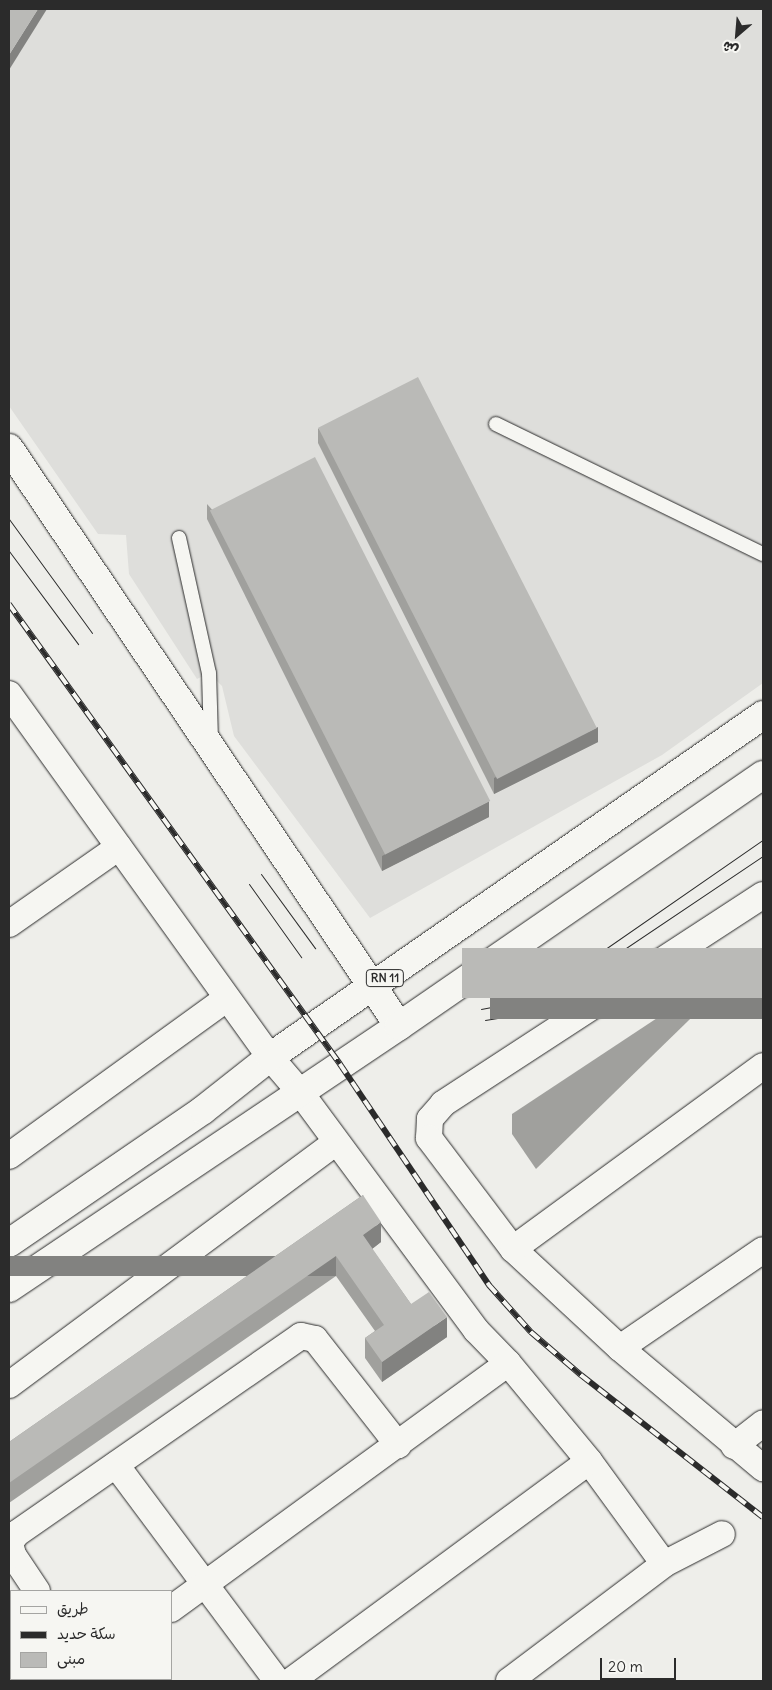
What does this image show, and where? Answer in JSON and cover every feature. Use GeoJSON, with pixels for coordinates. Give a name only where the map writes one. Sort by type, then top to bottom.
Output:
{"type":"FeatureCollection","features":[{"type":"Feature","properties":{"kind":"main road"},"geometry":{"type":"LineString","coordinates":[[9,448],[211,751],[398,1026]]}},
{"type":"Feature","properties":{"kind":"main road","name":"RN 11"},"geometry":{"type":"LineString","coordinates":[[9,1243],[203,1110],[270,1058],[372,986],[763,715]]}},
{"type":"Feature","properties":{"kind":"main road"},"geometry":{"type":"LineString","coordinates":[[9,1288],[398,1026],[763,775]]}},
{"type":"Feature","properties":{"kind":"street"},"geometry":{"type":"LineString","coordinates":[[9,694],[270,1058],[300,1092],[476,1330],[508,1363],[589,1461],[664,1564]]}},
{"type":"Feature","properties":{"kind":"street"},"geometry":{"type":"LineString","coordinates":[[9,924],[120,847]]}},
{"type":"Feature","properties":{"kind":"street"},"geometry":{"type":"LineString","coordinates":[[763,895],[444,1104],[430,1118],[429,1138],[514,1249],[620,1348],[734,1446],[763,1468]]}},
{"type":"Feature","properties":{"kind":"street"},"geometry":{"type":"LineString","coordinates":[[9,1156],[226,999]]}},
{"type":"Feature","properties":{"kind":"street"},"geometry":{"type":"LineString","coordinates":[[514,1249],[763,1066]]}},
{"type":"Feature","properties":{"kind":"street"},"geometry":{"type":"LineString","coordinates":[[9,1385],[336,1142]]}},
{"type":"Feature","properties":{"kind":"street"},"geometry":{"type":"LineString","coordinates":[[620,1348],[763,1250]]}},
{"type":"Feature","properties":{"kind":"street"},"geometry":{"type":"LineString","coordinates":[[36,1590],[12,1555],[10,1543],[16,1534],[301,1336],[308,1335],[315,1339],[398,1444]]}},
{"type":"Feature","properties":{"kind":"street"},"geometry":{"type":"LineString","coordinates":[[172,1608],[508,1363]]}},
{"type":"Feature","properties":{"kind":"street"},"geometry":{"type":"LineString","coordinates":[[734,1446],[763,1422]]}},
{"type":"Feature","properties":{"kind":"street"},"geometry":{"type":"LineString","coordinates":[[291,1681],[589,1461]]}},
{"type":"Feature","properties":{"kind":"street"},"geometry":{"type":"LineString","coordinates":[[116,1465],[277,1681]]}},
{"type":"Feature","properties":{"kind":"street"},"geometry":{"type":"LineString","coordinates":[[523,1677],[664,1564],[722,1534]]}},
{"type":"Feature","properties":{"kind":"lane"},"geometry":{"type":"LineString","coordinates":[[496,424],[763,554]]}},
{"type":"Feature","properties":{"kind":"lane"},"geometry":{"type":"LineString","coordinates":[[178,538],[209,673],[211,751]]}},
{"type":"Feature","properties":{"kind":"shaded area"},"geometry":{"type":"Polygon","coordinates":[[[9,9],[763,9],[763,683],[662,755],[370,918],[234,736],[222,686],[209,673],[197,679],[129,574],[126,535],[98,534],[9,406],[9,9]]]}},
{"type":"Feature","properties":{"kind":"building"},"geometry":{"type":"Polygon","coordinates":[[[9,9],[38,9],[9,55],[9,9]]]}},
{"type":"Feature","properties":{"kind":"building"},"geometry":{"type":"Polygon","coordinates":[[[418,377],[597,728],[497,779],[318,428],[418,377]]]}},
{"type":"Feature","properties":{"kind":"building"},"geometry":{"type":"Polygon","coordinates":[[[315,457],[490,801],[385,854],[210,511],[315,457]]]}},
{"type":"Feature","properties":{"kind":"building"},"geometry":{"type":"Polygon","coordinates":[[[462,948],[763,948],[763,998],[462,998],[462,948]]]}},
{"type":"Feature","properties":{"kind":"building"},"geometry":{"type":"Polygon","coordinates":[[[363,1195],[381,1222],[363,1235],[411,1304],[429,1292],[447,1317],[382,1362],[365,1338],[384,1325],[336,1256],[9,1483],[9,1442],[363,1195]]]}},
{"type":"Feature","properties":{"kind":"tram line"},"geometry":{"type":"LineString","coordinates":[[9,519],[92,633]]}},
{"type":"Feature","properties":{"kind":"tram line"},"geometry":{"type":"LineString","coordinates":[[9,551],[78,644]]}},
{"type":"Feature","properties":{"kind":"tram line"},"geometry":{"type":"LineString","coordinates":[[481,1009],[512,1003],[546,990],[763,840]]}},
{"type":"Feature","properties":{"kind":"tram line"},"geometry":{"type":"LineString","coordinates":[[485,1020],[510,1016],[550,999],[763,856]]}},
{"type":"Feature","properties":{"kind":"tram line"},"geometry":{"type":"LineString","coordinates":[[261,874],[315,948]]}},
{"type":"Feature","properties":{"kind":"tram line"},"geometry":{"type":"LineString","coordinates":[[249,884],[301,957]]}},
{"type":"Feature","properties":{"kind":"railway"},"geometry":{"type":"LineString","coordinates":[[9,604],[340,1064],[489,1285],[531,1332],[581,1375],[763,1517]]}}]}
